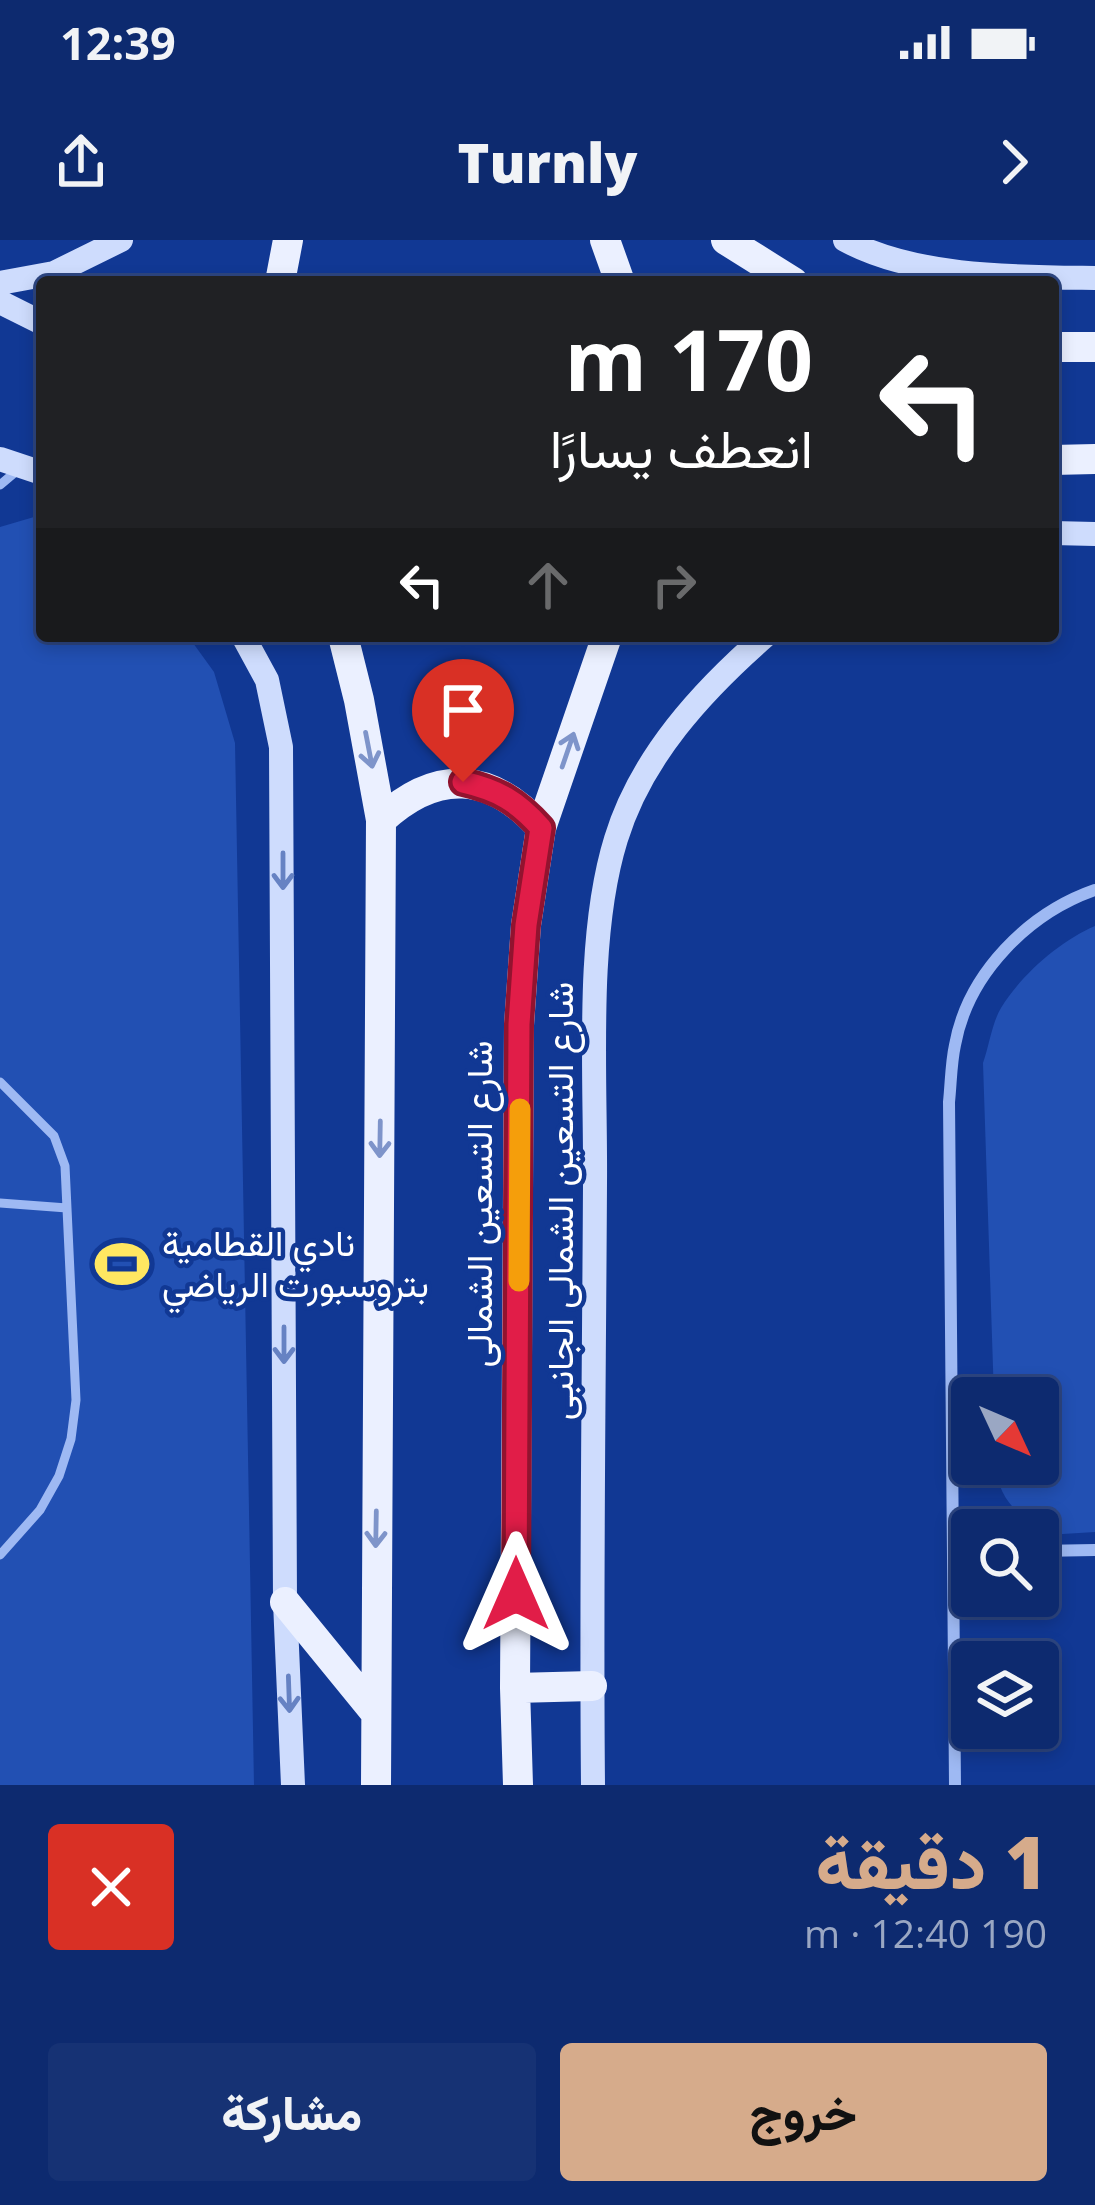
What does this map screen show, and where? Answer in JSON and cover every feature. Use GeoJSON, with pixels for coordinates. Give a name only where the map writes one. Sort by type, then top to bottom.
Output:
{"type":"FeatureCollection","features":[{"type":"Feature","properties":{"kind":"main road"},"geometry":{"type":"LineString","coordinates":[[281,276],[288,240]]}},
{"type":"Feature","properties":{"kind":"main road"},"geometry":{"type":"LineString","coordinates":[[605,240],[618,276]]}},
{"type":"Feature","properties":{"kind":"main road"},"geometry":{"type":"LineString","coordinates":[[727,240],[784,276]]}},
{"type":"Feature","properties":{"kind":"main road"},"geometry":{"type":"LineString","coordinates":[[1059,346],[1095,347]]}},
{"type":"Feature","properties":{"kind":"main road"},"geometry":{"type":"LineString","coordinates":[[1059,460],[1095,459]]}},
{"type":"Feature","properties":{"kind":"main road"},"geometry":{"type":"LineString","coordinates":[[344,642],[381,820],[376,1785]]}},
{"type":"Feature","properties":{"kind":"main road","name":"شارع التسعين الشمالى"},"geometry":{"type":"LineString","coordinates":[[518,1785],[519,1024],[526,925],[541,828],[606,642]]}},
{"type":"Feature","properties":{"kind":"main road"},"geometry":{"type":"LineString","coordinates":[[381,820],[404,799],[432,786],[463,782],[494,789],[521,805],[541,828]]}},
{"type":"Feature","properties":{"kind":"main road"},"geometry":{"type":"LineString","coordinates":[[285,1602],[374,1711]]}},
{"type":"Feature","properties":{"kind":"main road"},"geometry":{"type":"LineString","coordinates":[[515,1688],[592,1686]]}},
{"type":"Feature","properties":{"kind":"street"},"geometry":{"type":"LineString","coordinates":[[38,276],[54,273],[122,240]]}},
{"type":"Feature","properties":{"kind":"street"},"geometry":{"type":"LineString","coordinates":[[845,240],[900,260],[1002,276]]}},
{"type":"Feature","properties":{"kind":"street"},"geometry":{"type":"LineString","coordinates":[[0,283],[36,276]]}},
{"type":"Feature","properties":{"kind":"street"},"geometry":{"type":"LineString","coordinates":[[1059,278],[1095,278]]}},
{"type":"Feature","properties":{"kind":"street"},"geometry":{"type":"LineString","coordinates":[[0,302],[36,320]]}},
{"type":"Feature","properties":{"kind":"street"},"geometry":{"type":"LineString","coordinates":[[1059,533],[1095,534]]}},
{"type":"Feature","properties":{"kind":"street"},"geometry":{"type":"LineString","coordinates":[[246,642],[267,680],[280,747],[285,1602],[293,1785]]}},
{"type":"Feature","properties":{"kind":"street","name":"شارع التسعين الشمالى الجانبى"},"geometry":{"type":"LineString","coordinates":[[593,1785],[598,933],[604,883],[617,834],[637,787],[664,744],[710,687],[758,642]]}},
{"type":"Feature","properties":{"kind":"street"},"geometry":{"type":"LineString","coordinates":[[953,1509],[949,1102],[955,1041],[978,984],[1016,936],[1066,900],[1095,890]]}},
{"type":"Feature","properties":{"kind":"street"},"geometry":{"type":"LineString","coordinates":[[1059,1551],[1095,1550]]}},
{"type":"Feature","properties":{"kind":"street"},"geometry":{"type":"LineString","coordinates":[[954,1617],[955,1785]]}},
{"type":"Feature","properties":{"kind":"lane"},"geometry":{"type":"LineString","coordinates":[[0,485],[22,466]]}},
{"type":"Feature","properties":{"kind":"lane"},"geometry":{"type":"LineString","coordinates":[[0,1082],[54,1136],[65,1166],[76,1400],[59,1476],[40,1510],[0,1555]]}},
{"type":"Feature","properties":{"kind":"lane"},"geometry":{"type":"LineString","coordinates":[[0,1203],[67,1208]]}},
{"type":"Feature","properties":{"kind":"shaded area","name":"نادي القطامية بتروسبورت الرياضي"},"geometry":{"type":"Polygon","coordinates":[[[36,518],[36,642],[192,642],[214,672],[235,743],[254,1785],[0,1785],[0,527],[36,518]]]}},
{"type":"Feature","properties":{"kind":"shaded area"},"geometry":{"type":"Polygon","coordinates":[[[1095,926],[1095,1532],[1059,1534],[1059,1509],[1015,1509],[1000,1485],[1059,1485],[1059,1377],[993,1377],[983,1063],[998,1014],[1010,995],[1055,950],[1095,926]]]}},
{"type":"Feature","properties":{"kind":"slow traffic"},"geometry":{"type":"LineString","coordinates":[[519,1281],[520,1109]]}},
{"type":"Feature","properties":{"kind":"place","name":"نادي القطامية بتروسبورت الرياضي"},"geometry":{"type":"Point","coordinates":[122,1264]}},
{"type":"Feature","properties":{"kind":"route"},"geometry":{"type":"LineString","coordinates":[[463,782],[494,789],[521,805],[541,828],[526,925],[519,1024],[516,1594]]}}]}
